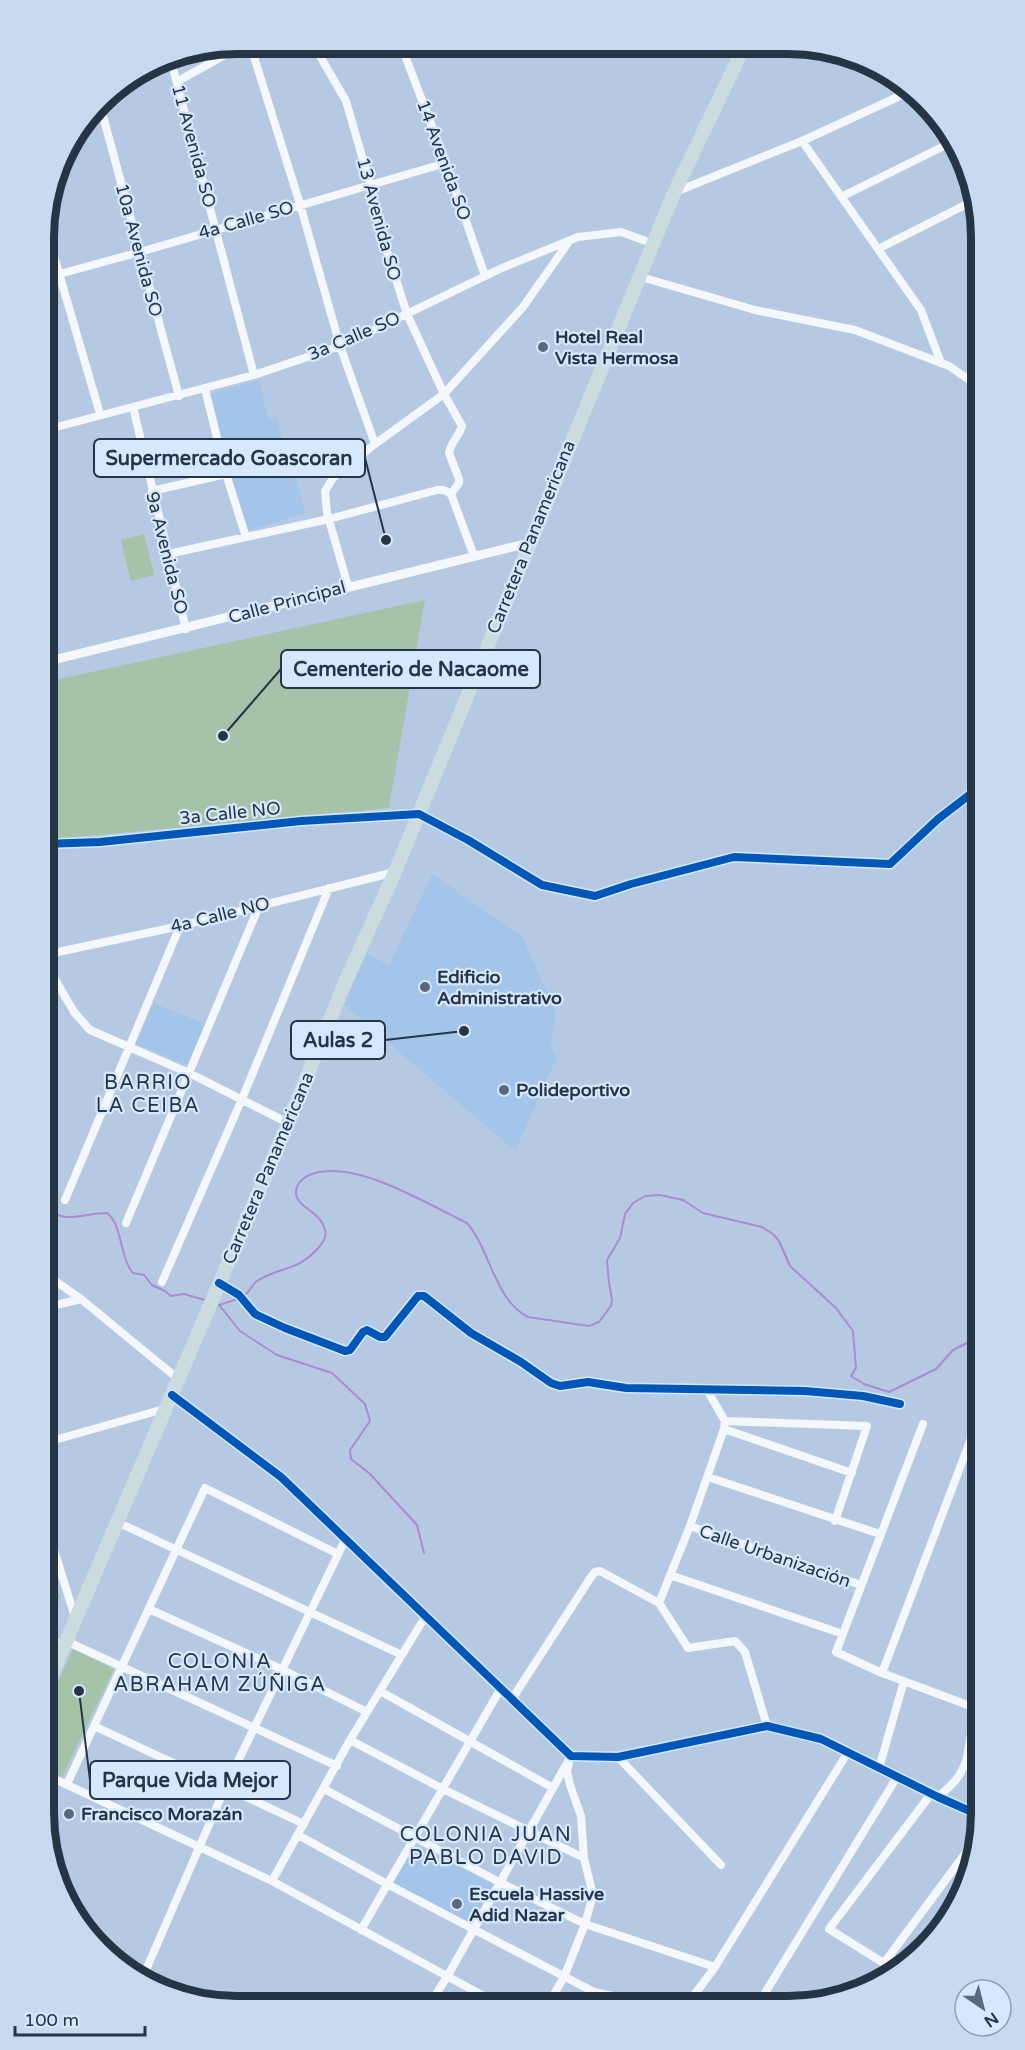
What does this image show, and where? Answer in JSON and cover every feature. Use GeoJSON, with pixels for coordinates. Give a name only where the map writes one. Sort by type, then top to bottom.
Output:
{"type":"FeatureCollection","features":[{"type":"Feature","properties":{"kind":"highway","name":"Carretera Panamericana"},"geometry":{"type":"LineString","coordinates":[[54,1669],[288,1123],[346,980],[395,872],[674,193],[741,54]]}},
{"type":"Feature","properties":{"kind":"street"},"geometry":{"type":"LineString","coordinates":[[178,81],[229,54]]}},
{"type":"Feature","properties":{"kind":"street"},"geometry":{"type":"LineString","coordinates":[[251,54],[300,204],[340,346],[375,444]]}},
{"type":"Feature","properties":{"kind":"street","name":"13 Avenida SO"},"geometry":{"type":"LineString","coordinates":[[319,54],[346,102],[386,248],[407,314],[444,394],[462,426],[449,453],[459,478],[459,483],[451,494]]}},
{"type":"Feature","properties":{"kind":"street","name":"14 Avenida SO"},"geometry":{"type":"LineString","coordinates":[[404,54],[446,163],[485,276]]}},
{"type":"Feature","properties":{"kind":"street","name":"11 Avenida SO"},"geometry":{"type":"LineString","coordinates":[[173,66],[254,375]]}},
{"type":"Feature","properties":{"kind":"street"},"geometry":{"type":"LineString","coordinates":[[674,193],[802,141],[902,95]]}},
{"type":"Feature","properties":{"kind":"street","name":"10a Avenida SO"},"geometry":{"type":"LineString","coordinates":[[102,114],[179,396]]}},
{"type":"Feature","properties":{"kind":"street"},"geometry":{"type":"LineString","coordinates":[[802,141],[921,310],[941,363]]}},
{"type":"Feature","properties":{"kind":"street"},"geometry":{"type":"LineString","coordinates":[[842,197],[946,145]]}},
{"type":"Feature","properties":{"kind":"street","name":"4a Calle SO"},"geometry":{"type":"LineString","coordinates":[[54,276],[446,163]]}},
{"type":"Feature","properties":{"kind":"street"},"geometry":{"type":"LineString","coordinates":[[878,249],[967,204]]}},
{"type":"Feature","properties":{"kind":"street","name":"3a Calle SO"},"geometry":{"type":"LineString","coordinates":[[54,427],[205,389],[340,346],[485,276],[578,237],[621,232],[654,244]]}},
{"type":"Feature","properties":{"kind":"street"},"geometry":{"type":"LineString","coordinates":[[348,586],[329,519],[325,491],[333,478],[444,394],[523,307],[569,241]]}},
{"type":"Feature","properties":{"kind":"street"},"geometry":{"type":"LineString","coordinates":[[54,254],[100,414]]}},
{"type":"Feature","properties":{"kind":"street"},"geometry":{"type":"LineString","coordinates":[[640,277],[755,310],[855,330],[949,366],[971,381]]}},
{"type":"Feature","properties":{"kind":"street"},"geometry":{"type":"LineString","coordinates":[[205,389],[226,474],[246,537]]}},
{"type":"Feature","properties":{"kind":"street","name":"9a Avenida SO"},"geometry":{"type":"LineString","coordinates":[[133,407],[186,629]]}},
{"type":"Feature","properties":{"kind":"street"},"geometry":{"type":"LineString","coordinates":[[152,491],[226,474]]}},
{"type":"Feature","properties":{"kind":"street"},"geometry":{"type":"LineString","coordinates":[[168,554],[329,519],[444,490],[451,494],[474,556]]}},
{"type":"Feature","properties":{"kind":"street","name":"Calle Principal"},"geometry":{"type":"LineString","coordinates":[[54,660],[529,543]]}},
{"type":"Feature","properties":{"kind":"street"},"geometry":{"type":"LineString","coordinates":[[419,814],[468,840],[542,885],[595,896],[631,884],[734,857],[890,864],[938,819],[971,794]]}},
{"type":"Feature","properties":{"kind":"street","name":"3a Calle NO"},"geometry":{"type":"LineString","coordinates":[[54,844],[100,842],[301,821],[419,814]]}},
{"type":"Feature","properties":{"kind":"street","name":"4a Calle NO"},"geometry":{"type":"LineString","coordinates":[[54,956],[395,872]]}},
{"type":"Feature","properties":{"kind":"street"},"geometry":{"type":"LineString","coordinates":[[162,1282],[242,1099],[329,888]]}},
{"type":"Feature","properties":{"kind":"street"},"geometry":{"type":"LineString","coordinates":[[126,1223],[259,906]]}},
{"type":"Feature","properties":{"kind":"street"},"geometry":{"type":"LineString","coordinates":[[65,1200],[180,926]]}},
{"type":"Feature","properties":{"kind":"street"},"geometry":{"type":"LineString","coordinates":[[54,976],[74,1012],[90,1030],[189,1073],[288,1123]]}},
{"type":"Feature","properties":{"kind":"street"},"geometry":{"type":"LineString","coordinates":[[54,1280],[81,1299],[177,1378]]}},
{"type":"Feature","properties":{"kind":"street"},"geometry":{"type":"LineString","coordinates":[[219,1283],[239,1294],[255,1314],[345,1351],[350,1350],[367,1330],[380,1337],[385,1337],[418,1296],[424,1296],[471,1333],[521,1362],[551,1383],[560,1386],[588,1382],[626,1388],[805,1390],[863,1396],[900,1404]]}},
{"type":"Feature","properties":{"kind":"street"},"geometry":{"type":"LineString","coordinates":[[54,1306],[81,1299]]}},
{"type":"Feature","properties":{"kind":"street"},"geometry":{"type":"LineString","coordinates":[[707,1390],[725,1425],[852,1473]]}},
{"type":"Feature","properties":{"kind":"street"},"geometry":{"type":"LineString","coordinates":[[172,1395],[262,1461],[346,1538],[571,1756],[618,1757],[767,1726],[821,1739],[971,1812]]}},
{"type":"Feature","properties":{"kind":"street"},"geometry":{"type":"LineString","coordinates":[[54,1440],[164,1409]]}},
{"type":"Feature","properties":{"kind":"street","name":"Calle Urbanización"},"geometry":{"type":"LineString","coordinates":[[882,1673],[836,1652],[923,1424]]}},
{"type":"Feature","properties":{"kind":"street"},"geometry":{"type":"LineString","coordinates":[[725,1425],[867,1426],[835,1521]]}},
{"type":"Feature","properties":{"kind":"street"},"geometry":{"type":"LineString","coordinates":[[659,1603],[690,1526],[725,1425]]}},
{"type":"Feature","properties":{"kind":"street"},"geometry":{"type":"LineString","coordinates":[[971,1439],[882,1673],[971,1706]]}},
{"type":"Feature","properties":{"kind":"street"},"geometry":{"type":"LineString","coordinates":[[708,1477],[835,1521],[880,1534]]}},
{"type":"Feature","properties":{"kind":"street"},"geometry":{"type":"LineString","coordinates":[[66,1785],[205,1488],[338,1554]]}},
{"type":"Feature","properties":{"kind":"street"},"geometry":{"type":"LineString","coordinates":[[117,1522],[402,1655]]}},
{"type":"Feature","properties":{"kind":"street","name":"Calle Urbanización"},"geometry":{"type":"LineString","coordinates":[[690,1526],[861,1585]]}},
{"type":"Feature","properties":{"kind":"street"},"geometry":{"type":"LineString","coordinates":[[145,1971],[225,1788],[346,1538]]}},
{"type":"Feature","properties":{"kind":"street"},"geometry":{"type":"LineString","coordinates":[[54,1550],[75,1617]]}},
{"type":"Feature","properties":{"kind":"street"},"geometry":{"type":"LineString","coordinates":[[512,1699],[595,1572],[603,1572],[659,1603],[688,1648],[735,1641],[745,1652],[767,1726]]}},
{"type":"Feature","properties":{"kind":"street"},"geometry":{"type":"LineString","coordinates":[[670,1575],[843,1634]]}},
{"type":"Feature","properties":{"kind":"street"},"geometry":{"type":"LineString","coordinates":[[148,1609],[281,1669],[367,1712]]}},
{"type":"Feature","properties":{"kind":"street"},"geometry":{"type":"LineString","coordinates":[[272,1881],[350,1740],[425,1617]]}},
{"type":"Feature","properties":{"kind":"street"},"geometry":{"type":"LineString","coordinates":[[54,1645],[66,1641],[337,1766]]}},
{"type":"Feature","properties":{"kind":"street"},"geometry":{"type":"LineString","coordinates":[[879,1768],[904,1681]]}},
{"type":"Feature","properties":{"kind":"street"},"geometry":{"type":"LineString","coordinates":[[361,1930],[501,1688]]}},
{"type":"Feature","properties":{"kind":"street"},"geometry":{"type":"LineString","coordinates":[[380,1691],[553,1788]]}},
{"type":"Feature","properties":{"kind":"street"},"geometry":{"type":"LineString","coordinates":[[94,1726],[304,1824]]}},
{"type":"Feature","properties":{"kind":"street"},"geometry":{"type":"LineString","coordinates":[[350,1740],[443,1789],[584,1858]]}},
{"type":"Feature","properties":{"kind":"street"},"geometry":{"type":"LineString","coordinates":[[888,1966],[829,1929],[935,1796],[959,1777],[971,1742]]}},
{"type":"Feature","properties":{"kind":"street"},"geometry":{"type":"LineString","coordinates":[[693,1996],[715,1967],[848,1752]]}},
{"type":"Feature","properties":{"kind":"street"},"geometry":{"type":"LineString","coordinates":[[435,1996],[571,1756]]}},
{"type":"Feature","properties":{"kind":"street"},"geometry":{"type":"LineString","coordinates":[[553,1996],[564,1977],[585,1924],[592,1895],[584,1858],[581,1815],[567,1771],[571,1756]]}},
{"type":"Feature","properties":{"kind":"street"},"geometry":{"type":"LineString","coordinates":[[618,1757],[721,1865]]}},
{"type":"Feature","properties":{"kind":"street"},"geometry":{"type":"LineString","coordinates":[[967,1758],[971,1759]]}},
{"type":"Feature","properties":{"kind":"street"},"geometry":{"type":"LineString","coordinates":[[763,1996],[897,1777]]}},
{"type":"Feature","properties":{"kind":"street"},"geometry":{"type":"LineString","coordinates":[[54,1779],[272,1881],[483,1996]]}},
{"type":"Feature","properties":{"kind":"street"},"geometry":{"type":"LineString","coordinates":[[324,1789],[499,1882],[585,1924],[715,1967]]}},
{"type":"Feature","properties":{"kind":"street"},"geometry":{"type":"LineString","coordinates":[[298,1835],[564,1977],[594,1992],[612,1996]]}},
{"type":"Feature","properties":{"kind":"street"},"geometry":{"type":"LineString","coordinates":[[884,1963],[966,1853]]}},
{"type":"Feature","properties":{"kind":"street"},"geometry":{"type":"LineString","coordinates":[[594,1992],[595,1996]]}},
{"type":"Feature","properties":{"kind":"shaded area"},"geometry":{"type":"Polygon","coordinates":[[[259,380],[268,420],[276,417],[306,513],[247,531],[208,395],[259,380]]]}},
{"type":"Feature","properties":{"kind":"shaded area"},"geometry":{"type":"Polygon","coordinates":[[[432,874],[522,936],[543,983],[555,1002],[555,1020],[550,1044],[557,1057],[515,1151],[344,1005],[367,954],[389,965],[432,874]]]}},
{"type":"Feature","properties":{"kind":"shaded area"},"geometry":{"type":"Polygon","coordinates":[[[154,1003],[205,1024],[187,1065],[136,1044],[154,1003]]]}},
{"type":"Feature","properties":{"kind":"shaded area","name":"Escuela Hassive Adid Nazar"},"geometry":{"type":"Polygon","coordinates":[[[416,1845],[493,1884],[471,1924],[393,1883],[416,1845]]]}},
{"type":"Feature","properties":{"kind":"green space"},"geometry":{"type":"Polygon","coordinates":[[[144,534],[154,575],[131,581],[121,540],[144,534]]]}},
{"type":"Feature","properties":{"kind":"green space"},"geometry":{"type":"Polygon","coordinates":[[[425,600],[389,808],[54,839],[54,680],[425,600]]]}},
{"type":"Feature","properties":{"kind":"green space"},"geometry":{"type":"Polygon","coordinates":[[[54,1577],[60,1598],[54,1610],[54,1577]]]}},
{"type":"Feature","properties":{"kind":"green space"},"geometry":{"type":"Polygon","coordinates":[[[73,1649],[114,1669],[62,1777],[54,1773],[54,1691],[73,1649]]]}},
{"type":"Feature","properties":{"kind":"waterway"},"geometry":{"type":"LineString","coordinates":[[219,1305],[242,1297],[257,1281],[266,1276],[304,1261],[320,1246],[326,1234],[323,1224],[300,1202],[296,1189],[309,1175],[327,1171],[347,1172],[390,1185],[467,1223],[482,1247],[500,1287],[517,1309],[528,1317],[589,1326],[599,1322],[611,1306],[607,1260],[620,1238],[625,1214],[633,1203],[645,1196],[660,1195],[683,1200],[703,1213],[762,1227],[773,1234],[779,1241],[790,1266],[836,1308],[853,1331],[856,1368],[851,1376],[864,1384],[889,1392],[936,1369],[953,1350],[967,1343],[971,1338]]}},
{"type":"Feature","properties":{"kind":"waterway"},"geometry":{"type":"LineString","coordinates":[[54,1213],[59,1216],[74,1217],[107,1213],[116,1225],[126,1259],[133,1273],[144,1275],[152,1285],[171,1296],[184,1294],[205,1300]]}},
{"type":"Feature","properties":{"kind":"waterway"},"geometry":{"type":"LineString","coordinates":[[220,1306],[240,1331],[277,1355],[332,1373],[365,1404],[370,1421],[350,1450],[351,1459],[370,1474],[417,1525],[424,1553]]}},
{"type":"Feature","properties":{"kind":"cycle path"},"geometry":{"type":"LineString","coordinates":[[54,844],[100,842],[301,821],[419,814],[468,840],[542,885],[595,896],[631,884],[734,857],[890,864],[938,819],[971,794]]}},
{"type":"Feature","properties":{"kind":"cycle path"},"geometry":{"type":"LineString","coordinates":[[219,1283],[239,1295],[255,1314],[345,1351],[350,1350],[367,1330],[380,1337],[385,1337],[418,1296],[424,1296],[471,1333],[521,1362],[551,1383],[560,1386],[588,1382],[626,1388],[805,1391],[863,1396],[900,1404]]}},
{"type":"Feature","properties":{"kind":"cycle path"},"geometry":{"type":"LineString","coordinates":[[172,1395],[281,1477],[571,1756],[618,1757],[767,1726],[821,1739],[971,1812]]}},
{"type":"Feature","properties":{"kind":"place","name":"Hotel Real Vista Hermosa"},"geometry":{"type":"Point","coordinates":[543,347]}},
{"type":"Feature","properties":{"kind":"place","name":"Supermercado Goascoran"},"geometry":{"type":"Point","coordinates":[386,540]}},
{"type":"Feature","properties":{"kind":"place","name":"Cementerio de Nacaome"},"geometry":{"type":"Point","coordinates":[223,736]}},
{"type":"Feature","properties":{"kind":"place","name":"Edificio Administrativo"},"geometry":{"type":"Point","coordinates":[425,987]}},
{"type":"Feature","properties":{"kind":"place","name":"Aulas 2"},"geometry":{"type":"Point","coordinates":[464,1031]}},
{"type":"Feature","properties":{"kind":"place","name":"Polideportivo"},"geometry":{"type":"Point","coordinates":[504,1090]}},
{"type":"Feature","properties":{"kind":"place","name":"Parque Vida Mejor"},"geometry":{"type":"Point","coordinates":[79,1691]}},
{"type":"Feature","properties":{"kind":"place","name":"Francisco Morazán"},"geometry":{"type":"Point","coordinates":[69,1814]}},
{"type":"Feature","properties":{"kind":"place","name":"Escuela Hassive Adid Nazar"},"geometry":{"type":"Point","coordinates":[457,1904]}},
{"type":"Feature","properties":{"kind":"district","name":"BARRIO LA CEIBA"},"geometry":{"type":"Point","coordinates":[148,1094]}},
{"type":"Feature","properties":{"kind":"district","name":"COLONIA ABRAHAM ZÚÑIGA"},"geometry":{"type":"Point","coordinates":[220,1672]}},
{"type":"Feature","properties":{"kind":"district","name":"COLONIA JUAN PABLO DAVID"},"geometry":{"type":"Point","coordinates":[486,1846]}}]}
